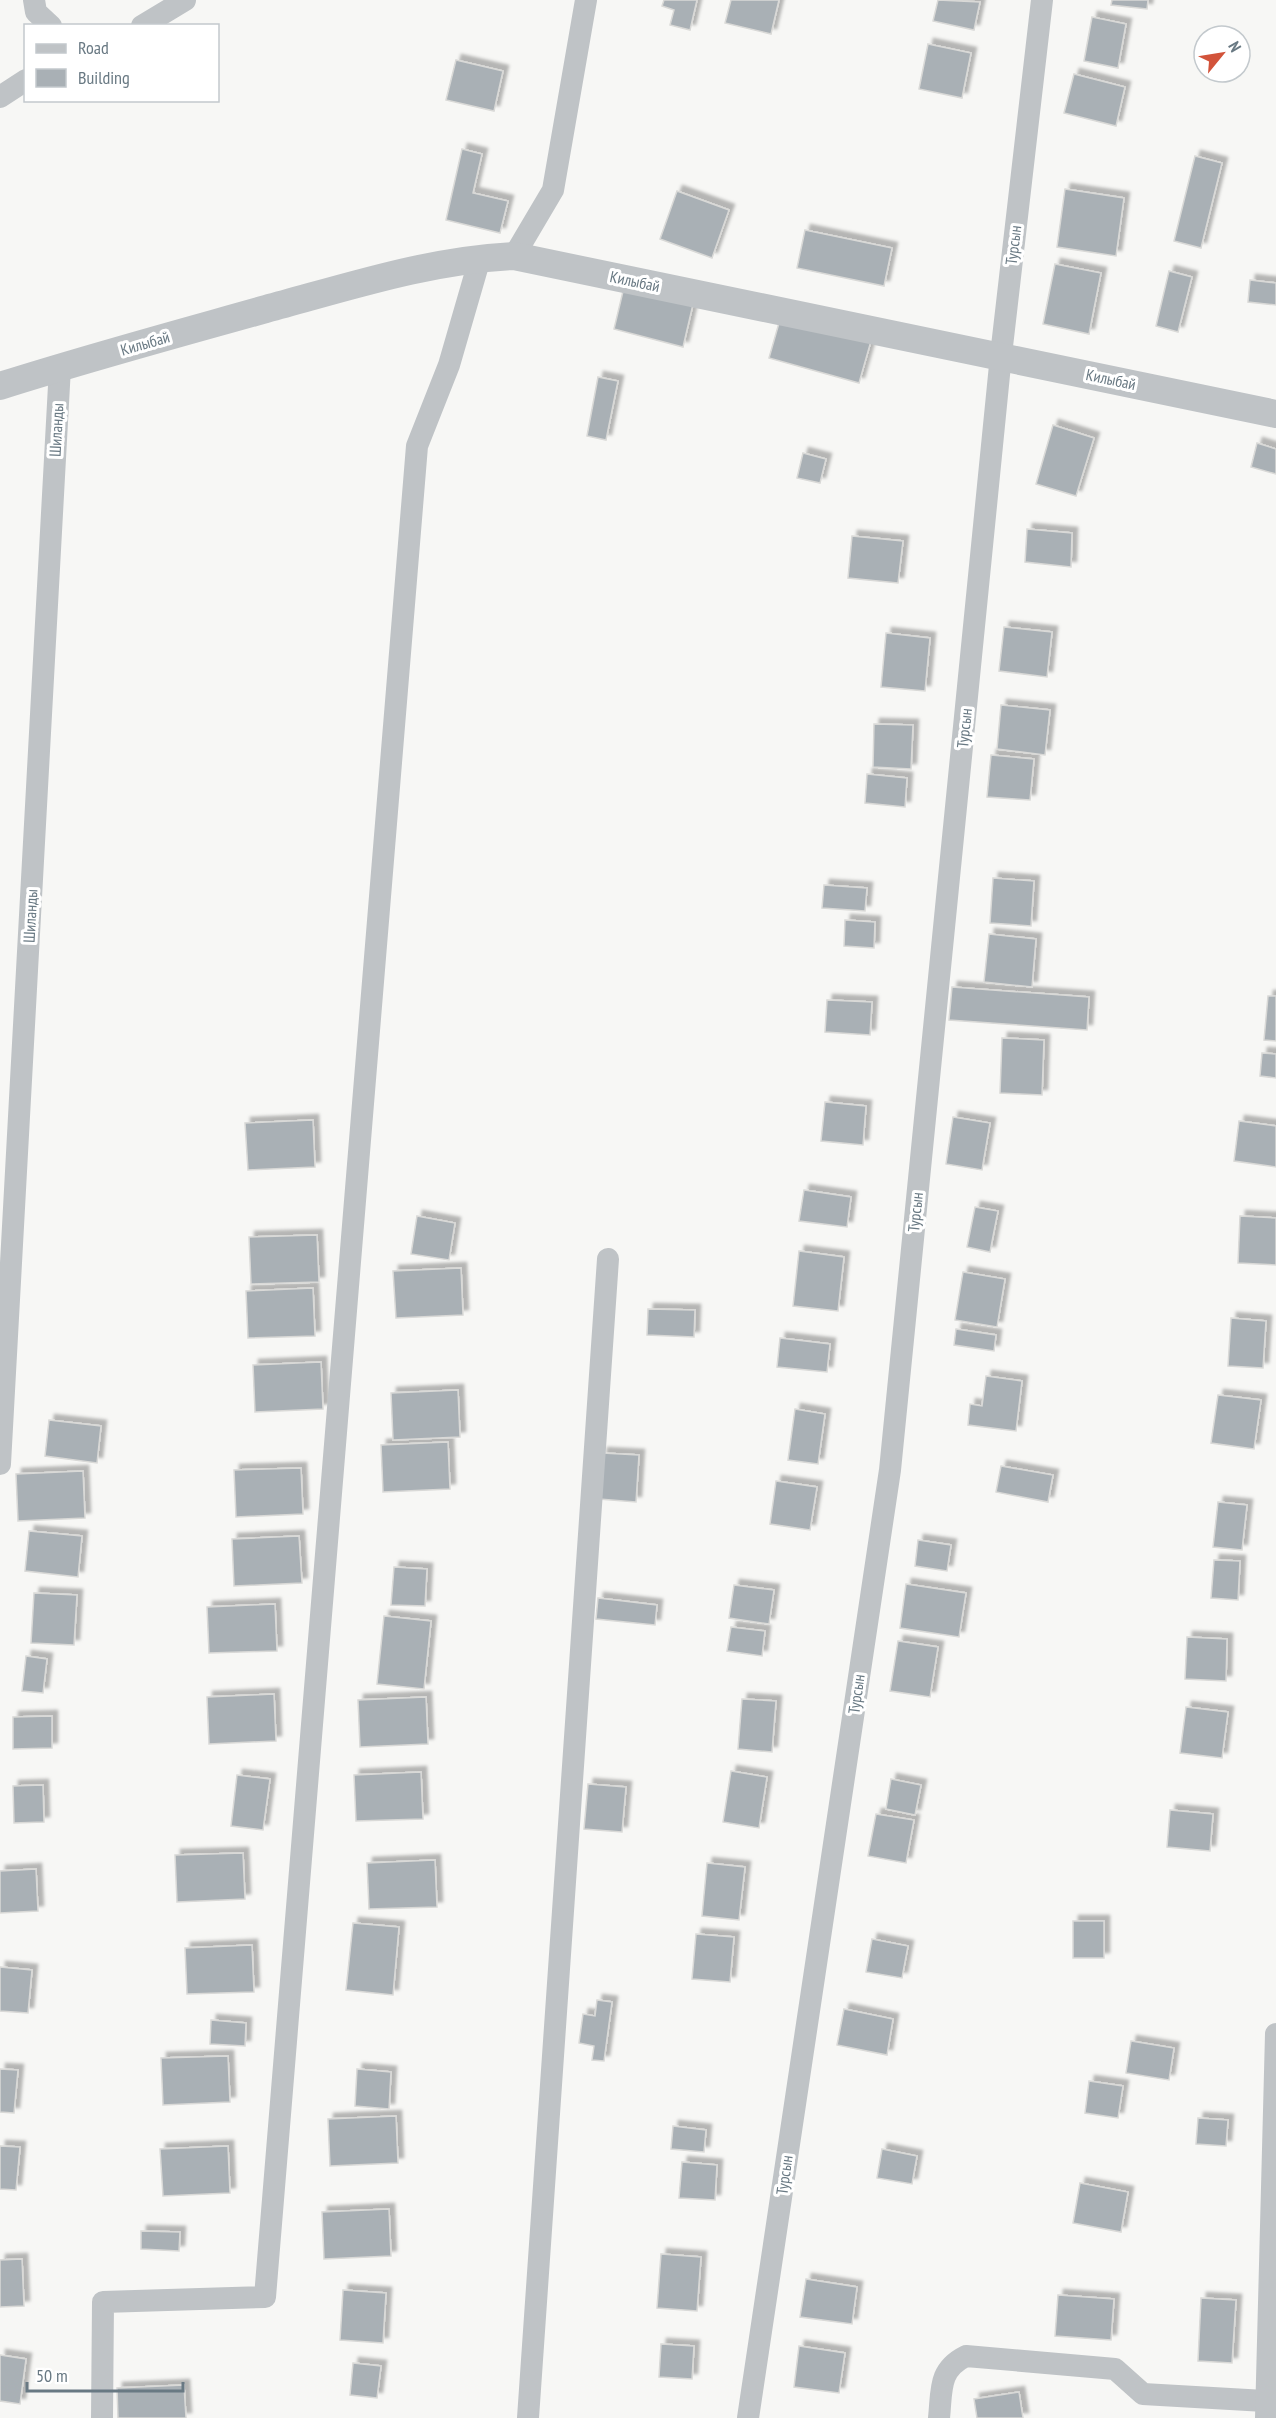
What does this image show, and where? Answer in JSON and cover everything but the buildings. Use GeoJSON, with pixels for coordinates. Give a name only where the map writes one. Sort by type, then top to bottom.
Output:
{"type":"FeatureCollection","features":[{"type":"Feature","properties":{"kind":"street"},"geometry":{"type":"LineString","coordinates":[[34,0],[36,12],[49,24]]}},
{"type":"Feature","properties":{"kind":"street"},"geometry":{"type":"LineString","coordinates":[[144,24],[185,0]]}},
{"type":"Feature","properties":{"kind":"street"},"geometry":{"type":"LineString","coordinates":[[514,256],[553,190],[586,0]]}},
{"type":"Feature","properties":{"kind":"street","name":"Турсын"},"geometry":{"type":"LineString","coordinates":[[748,2418],[890,1470],[1001,356],[1042,0]]}},
{"type":"Feature","properties":{"kind":"street"},"geometry":{"type":"LineString","coordinates":[[0,97],[24,81]]}},
{"type":"Feature","properties":{"kind":"street","name":"Килыбай"},"geometry":{"type":"LineString","coordinates":[[0,386],[60,367],[362,283],[434,265],[480,258],[514,256],[1276,414]]}},
{"type":"Feature","properties":{"kind":"street"},"geometry":{"type":"LineString","coordinates":[[102,2418],[103,2302],[265,2298],[417,446],[449,365],[480,258]]}},
{"type":"Feature","properties":{"kind":"street","name":"Шиланды"},"geometry":{"type":"LineString","coordinates":[[0,1464],[60,367]]}},
{"type":"Feature","properties":{"kind":"street"},"geometry":{"type":"LineString","coordinates":[[528,2418],[609,1259]]}},
{"type":"Feature","properties":{"kind":"street"},"geometry":{"type":"LineString","coordinates":[[939,2418],[944,2374],[954,2362],[966,2356],[1115,2369],[1143,2394],[1266,2409],[1276,2034]]}}]}
